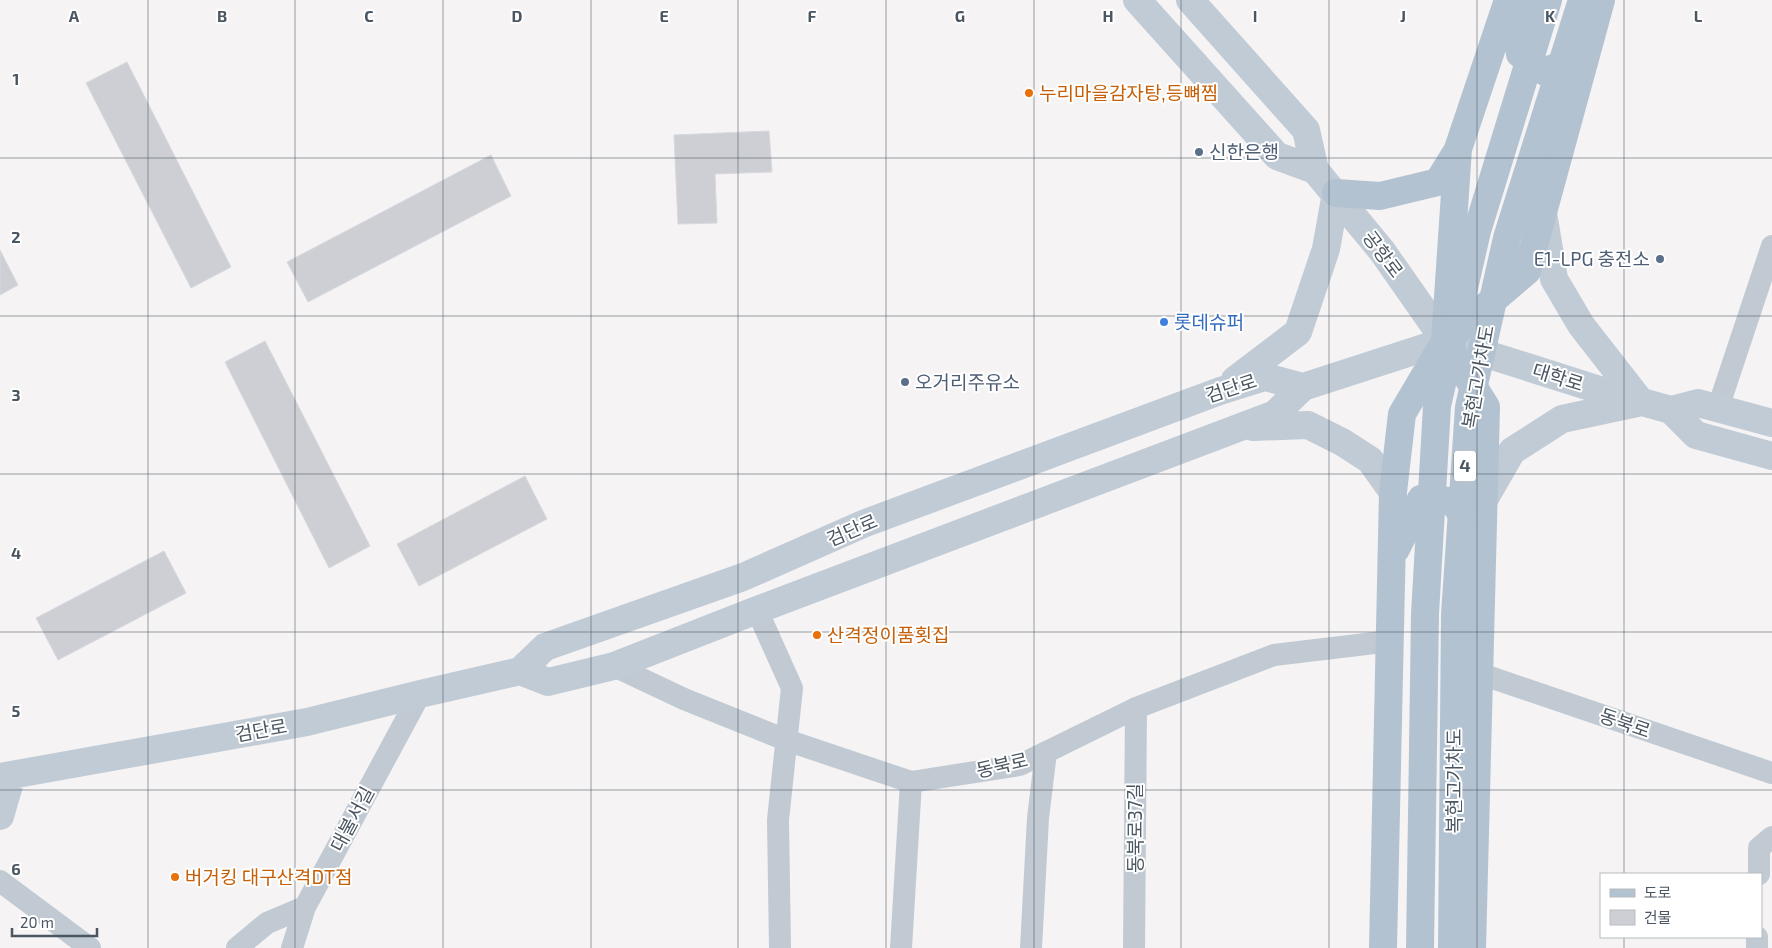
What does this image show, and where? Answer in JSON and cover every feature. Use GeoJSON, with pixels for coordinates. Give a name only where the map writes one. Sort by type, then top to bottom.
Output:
{"type":"FeatureCollection","features":[{"type":"Feature","properties":{"kind":"main road"},"geometry":{"type":"LineString","coordinates":[[1137,0],[1277,156],[1316,170]]}},
{"type":"Feature","properties":{"kind":"main road","name":"공항로"},"geometry":{"type":"LineString","coordinates":[[1190,0],[1306,130],[1316,170],[1382,251],[1445,341]]}},
{"type":"Feature","properties":{"kind":"main road"},"geometry":{"type":"LineString","coordinates":[[1220,391],[1298,332],[1326,249],[1336,194],[1380,196],[1438,182],[1458,150],[1508,0]]}},
{"type":"Feature","properties":{"kind":"main road"},"geometry":{"type":"LineString","coordinates":[[1520,0],[1517,24],[1520,54],[1545,72],[1567,62],[1592,7]]}},
{"type":"Feature","properties":{"kind":"main road","name":"복현고가차도"},"geometry":{"type":"LineString","coordinates":[[1420,948],[1425,614],[1437,406],[1477,231],[1548,0]]}},
{"type":"Feature","properties":{"kind":"main road"},"geometry":{"type":"LineString","coordinates":[[1383,948],[1393,492],[1402,414],[1445,341],[1527,271],[1592,7]]}},
{"type":"Feature","properties":{"kind":"main road","name":"복현고가차도"},"geometry":{"type":"LineString","coordinates":[[1452,948],[1456,615],[1469,407],[1507,238],[1592,7]]}},
{"type":"Feature","properties":{"kind":"main road"},"geometry":{"type":"LineString","coordinates":[[1458,150],[1445,341],[1486,408],[1482,503],[1472,948]]}},
{"type":"Feature","properties":{"kind":"main road"},"geometry":{"type":"LineString","coordinates":[[1482,503],[1512,451],[1562,419],[1641,402],[1581,325],[1554,279],[1542,213]]}},
{"type":"Feature","properties":{"kind":"main road"},"geometry":{"type":"LineString","coordinates":[[1302,387],[1445,341]]}},
{"type":"Feature","properties":{"kind":"main road","name":"대학로"},"geometry":{"type":"LineString","coordinates":[[1445,341],[1671,410],[1698,403],[1772,423]]}},
{"type":"Feature","properties":{"kind":"main road","name":"검단로"},"geometry":{"type":"LineString","coordinates":[[6,776],[307,722],[520,671],[545,647],[744,577],[863,524],[1220,391],[1265,377],[1302,387],[1275,414],[614,666],[548,682],[520,671]]}},
{"type":"Feature","properties":{"kind":"main road"},"geometry":{"type":"LineString","coordinates":[[1671,410],[1696,435],[1772,456]]}},
{"type":"Feature","properties":{"kind":"main road"},"geometry":{"type":"LineString","coordinates":[[1239,427],[1308,425],[1342,442],[1370,460],[1393,492]]}},
{"type":"Feature","properties":{"kind":"main road"},"geometry":{"type":"LineString","coordinates":[[1392,555],[1421,498],[1452,501],[1463,515],[1481,570]]}},
{"type":"Feature","properties":{"kind":"main road"},"geometry":{"type":"LineString","coordinates":[[0,816],[6,776]]}},
{"type":"Feature","properties":{"kind":"street"},"geometry":{"type":"LineString","coordinates":[[1718,408],[1772,246]]}},
{"type":"Feature","properties":{"kind":"street"},"geometry":{"type":"LineString","coordinates":[[757,610],[792,688],[778,820],[780,948]]}},
{"type":"Feature","properties":{"kind":"street","name":"동북로"},"geometry":{"type":"LineString","coordinates":[[614,666],[684,699],[786,740],[910,782],[1020,765],[1136,708],[1274,654],[1391,641]]}},
{"type":"Feature","properties":{"kind":"street","name":"동북로"},"geometry":{"type":"LineString","coordinates":[[1478,672],[1772,773]]}},
{"type":"Feature","properties":{"kind":"street","name":"대불서길"},"geometry":{"type":"LineString","coordinates":[[292,948],[305,907],[420,694]]}},
{"type":"Feature","properties":{"kind":"street","name":"동북로37길"},"geometry":{"type":"LineString","coordinates":[[1134,948],[1136,708]]}},
{"type":"Feature","properties":{"kind":"street"},"geometry":{"type":"LineString","coordinates":[[1031,948],[1038,818],[1046,752]]}},
{"type":"Feature","properties":{"kind":"street"},"geometry":{"type":"LineString","coordinates":[[901,948],[910,782]]}},
{"type":"Feature","properties":{"kind":"street"},"geometry":{"type":"LineString","coordinates":[[1759,873],[1759,848],[1772,838]]}},
{"type":"Feature","properties":{"kind":"street"},"geometry":{"type":"LineString","coordinates":[[0,881],[90,948]]}},
{"type":"Feature","properties":{"kind":"street"},"geometry":{"type":"LineString","coordinates":[[237,948],[267,923],[305,907]]}},
{"type":"Feature","properties":{"kind":"building"},"geometry":{"type":"Polygon","coordinates":[[[127,62],[231,267],[191,288],[86,83],[127,62]]]}},
{"type":"Feature","properties":{"kind":"building"},"geometry":{"type":"Polygon","coordinates":[[[769,131],[772,172],[715,174],[717,223],[678,224],[674,135],[769,131]]]}},
{"type":"Feature","properties":{"kind":"building"},"geometry":{"type":"Polygon","coordinates":[[[491,155],[511,196],[308,302],[287,262],[491,155]]]}},
{"type":"Feature","properties":{"kind":"building"},"geometry":{"type":"Polygon","coordinates":[[[0,250],[18,285],[0,295],[0,250]]]}},
{"type":"Feature","properties":{"kind":"building"},"geometry":{"type":"Polygon","coordinates":[[[265,341],[370,546],[329,568],[225,362],[265,341]]]}},
{"type":"Feature","properties":{"kind":"building"},"geometry":{"type":"Polygon","coordinates":[[[525,476],[547,519],[419,586],[397,544],[525,476]]]}},
{"type":"Feature","properties":{"kind":"building"},"geometry":{"type":"Polygon","coordinates":[[[164,551],[186,593],[58,660],[36,618],[164,551]]]}},
{"type":"Feature","properties":{"kind":"place","name":"누리마을감자탕,등뼈찜"},"geometry":{"type":"Point","coordinates":[1029,93]}},
{"type":"Feature","properties":{"kind":"place","name":"신한은행"},"geometry":{"type":"Point","coordinates":[1199,152]}},
{"type":"Feature","properties":{"kind":"place","name":"E1-LPG 충전소"},"geometry":{"type":"Point","coordinates":[1660,259]}},
{"type":"Feature","properties":{"kind":"place","name":"롯데슈퍼"},"geometry":{"type":"Point","coordinates":[1164,322]}},
{"type":"Feature","properties":{"kind":"place","name":"오거리주유소"},"geometry":{"type":"Point","coordinates":[905,382]}},
{"type":"Feature","properties":{"kind":"place","name":"산격정이품횟집"},"geometry":{"type":"Point","coordinates":[817,635]}},
{"type":"Feature","properties":{"kind":"place","name":"버거킹 대구산격DT점"},"geometry":{"type":"Point","coordinates":[175,877]}}]}
